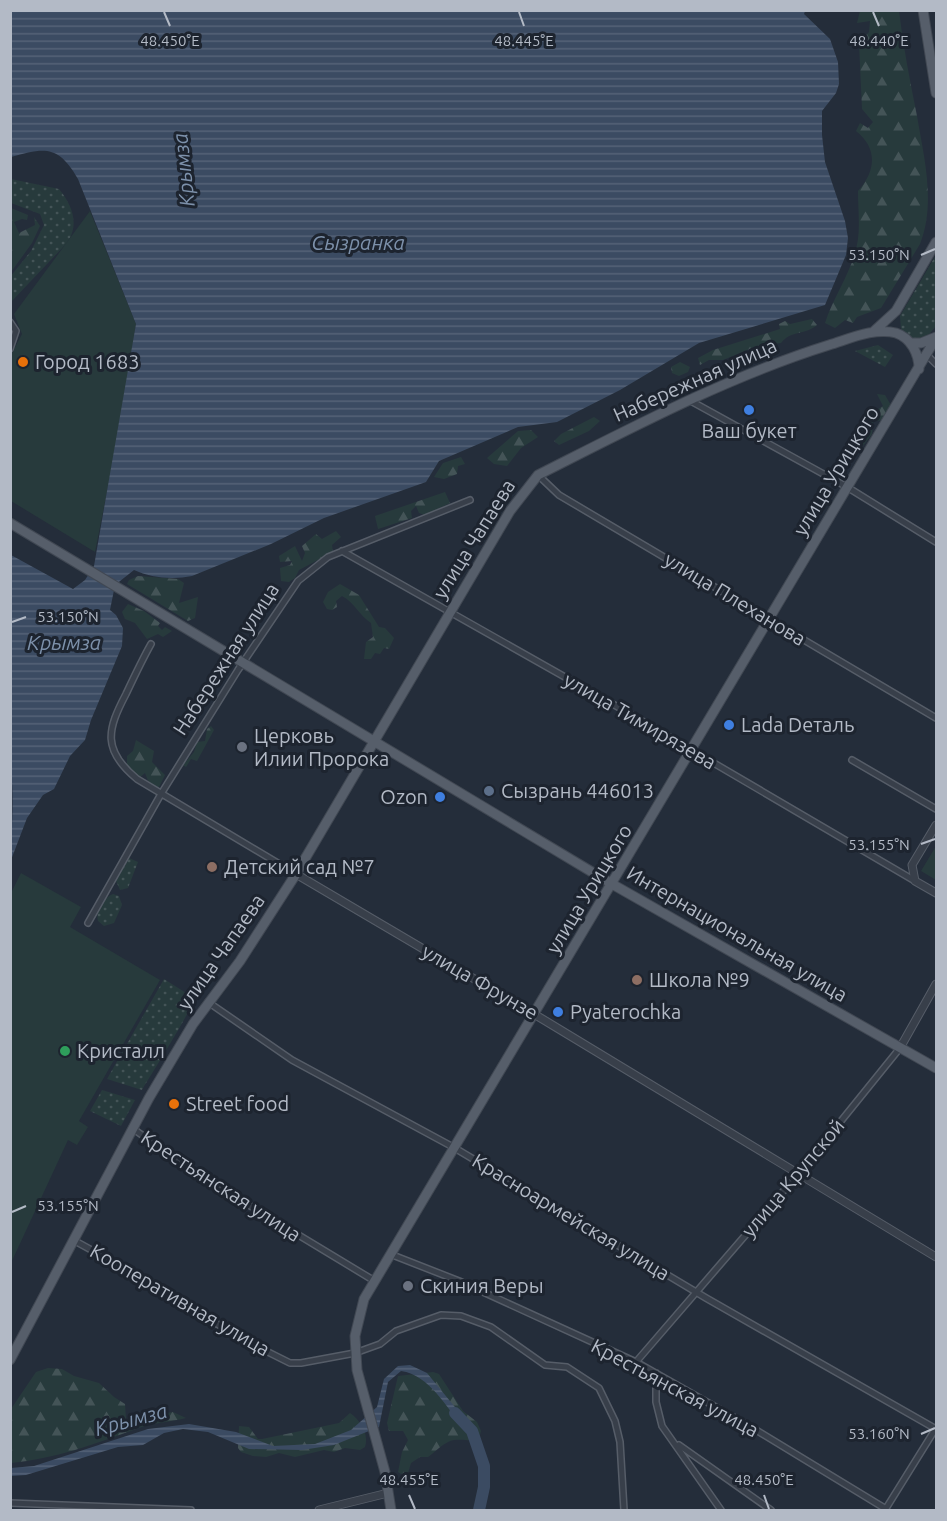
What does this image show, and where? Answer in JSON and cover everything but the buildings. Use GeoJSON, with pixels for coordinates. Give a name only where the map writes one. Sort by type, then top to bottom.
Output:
{"type":"FeatureCollection","features":[{"type":"Feature","properties":{"kind":"main road"},"geometry":{"type":"LineString","coordinates":[[923,10],[936,93]]}},
{"type":"Feature","properties":{"kind":"main road"},"geometry":{"type":"LineString","coordinates":[[873,332],[896,311],[936,242]]}},
{"type":"Feature","properties":{"kind":"main road"},"geometry":{"type":"LineString","coordinates":[[896,311],[897,333]]}},
{"type":"Feature","properties":{"kind":"main road"},"geometry":{"type":"LineString","coordinates":[[873,332],[897,333],[910,343],[917,355],[919,369]]}},
{"type":"Feature","properties":{"kind":"main road","name":"Набережная улица"},"geometry":{"type":"LineString","coordinates":[[538,475],[688,399],[775,362],[873,332]]}},
{"type":"Feature","properties":{"kind":"main road"},"geometry":{"type":"LineString","coordinates":[[910,343],[921,343],[936,337]]}},
{"type":"Feature","properties":{"kind":"main road","name":"улица Урицкого"},"geometry":{"type":"LineString","coordinates":[[391,1510],[355,1353],[360,1314],[373,1280],[535,1014],[936,337]]}},
{"type":"Feature","properties":{"kind":"main road","name":"улица Чапаева"},"geometry":{"type":"LineString","coordinates":[[10,1360],[75,1241],[132,1128],[192,1024],[240,961],[296,874],[514,505],[538,475]]}},
{"type":"Feature","properties":{"kind":"main road","name":"Интернациональная улица"},"geometry":{"type":"LineString","coordinates":[[10,523],[612,884],[936,1068]]}},
{"type":"Feature","properties":{"kind":"street"},"geometry":{"type":"LineString","coordinates":[[10,322],[16,331],[10,349]]}},
{"type":"Feature","properties":{"kind":"street"},"geometry":{"type":"LineString","coordinates":[[927,355],[936,364]]}},
{"type":"Feature","properties":{"kind":"street"},"geometry":{"type":"LineString","coordinates":[[688,399],[847,487],[936,542]]}},
{"type":"Feature","properties":{"kind":"street","name":"улица Плеханова"},"geometry":{"type":"LineString","coordinates":[[538,475],[559,495],[936,717]]}},
{"type":"Feature","properties":{"kind":"street","name":"Набережная улица"},"geometry":{"type":"LineString","coordinates":[[88,922],[161,794],[243,662],[298,581],[328,557],[470,500]]}},
{"type":"Feature","properties":{"kind":"street","name":"улица Тимирязева"},"geometry":{"type":"LineString","coordinates":[[342,551],[936,893]]}},
{"type":"Feature","properties":{"kind":"street","name":"улица Фрунзе"},"geometry":{"type":"LineString","coordinates":[[151,644],[114,717],[110,731],[111,741],[119,760],[137,779],[535,1014],[936,1257]]}},
{"type":"Feature","properties":{"kind":"street"},"geometry":{"type":"LineString","coordinates":[[852,760],[936,809]]}},
{"type":"Feature","properties":{"kind":"street"},"geometry":{"type":"LineString","coordinates":[[915,881],[912,870],[913,860],[936,825]]}},
{"type":"Feature","properties":{"kind":"street","name":"улица Крупской"},"geometry":{"type":"LineString","coordinates":[[636,1362],[799,1173],[900,1048],[936,984]]}},
{"type":"Feature","properties":{"kind":"street","name":"Красноармейская улица"},"geometry":{"type":"LineString","coordinates":[[208,1002],[292,1060],[453,1147],[695,1292],[936,1429]]}},
{"type":"Feature","properties":{"kind":"street","name":"Крестьянская улица"},"geometry":{"type":"LineString","coordinates":[[132,1128],[199,1175],[373,1280]]}},
{"type":"Feature","properties":{"kind":"street","name":"Кооперативная улица"},"geometry":{"type":"LineString","coordinates":[[75,1241],[148,1281],[238,1337],[290,1363],[355,1353],[380,1344],[396,1331],[420,1320],[441,1315],[461,1316],[490,1327],[545,1365],[567,1367],[590,1380],[603,1395],[615,1421],[620,1442],[624,1510]]}},
{"type":"Feature","properties":{"kind":"street","name":"Крестьянская улица"},"geometry":{"type":"LineString","coordinates":[[389,1254],[459,1281],[636,1362],[886,1510]]}},
{"type":"Feature","properties":{"kind":"street"},"geometry":{"type":"LineString","coordinates":[[656,1373],[656,1402],[662,1426],[721,1510]]}},
{"type":"Feature","properties":{"kind":"street"},"geometry":{"type":"LineString","coordinates":[[886,1510],[936,1429]]}},
{"type":"Feature","properties":{"kind":"street"},"geometry":{"type":"LineString","coordinates":[[675,1443],[771,1510]]}},
{"type":"Feature","properties":{"kind":"street"},"geometry":{"type":"LineString","coordinates":[[319,1510],[388,1493]]}},
{"type":"Feature","properties":{"kind":"street"},"geometry":{"type":"LineString","coordinates":[[10,1503],[191,1510]]}},
{"type":"Feature","properties":{"kind":"green space"},"geometry":{"type":"Polygon","coordinates":[[[860,11],[899,11],[925,164],[927,213],[920,244],[881,308],[857,317],[853,323],[845,320],[835,328],[825,323],[856,250],[859,227],[858,191],[868,176],[872,160],[868,145],[856,131],[860,123],[868,128],[873,122],[862,109],[859,43],[869,32],[870,21],[857,23],[860,11]]]}},
{"type":"Feature","properties":{"kind":"green space"},"geometry":{"type":"Polygon","coordinates":[[[11,179],[59,189],[68,202],[74,223],[66,244],[11,302],[10,277],[31,251],[44,225],[40,214],[11,203],[11,179]]]}},
{"type":"Feature","properties":{"kind":"green space"},"geometry":{"type":"Polygon","coordinates":[[[11,208],[28,215],[27,220],[14,222],[19,233],[35,225],[34,217],[40,226],[32,243],[11,272],[11,208]]]}},
{"type":"Feature","properties":{"kind":"green space"},"geometry":{"type":"Polygon","coordinates":[[[90,211],[136,324],[120,427],[95,552],[11,501],[10,357],[22,334],[14,314],[90,211]]]}},
{"type":"Feature","properties":{"kind":"green space"},"geometry":{"type":"Polygon","coordinates":[[[936,255],[936,326],[926,338],[911,338],[901,330],[900,316],[936,255]]]}},
{"type":"Feature","properties":{"kind":"green space"},"geometry":{"type":"Polygon","coordinates":[[[812,319],[817,325],[789,336],[781,343],[757,346],[723,360],[709,360],[700,365],[698,358],[713,350],[780,329],[779,324],[785,321],[790,324],[812,319]]]}},
{"type":"Feature","properties":{"kind":"green space"},"geometry":{"type":"Polygon","coordinates":[[[878,345],[893,355],[885,367],[855,351],[878,345]]]}},
{"type":"Feature","properties":{"kind":"green space"},"geometry":{"type":"Polygon","coordinates":[[[680,362],[690,367],[688,372],[679,376],[672,373],[671,367],[680,362]]]}},
{"type":"Feature","properties":{"kind":"green space"},"geometry":{"type":"Polygon","coordinates":[[[877,394],[885,395],[892,407],[886,419],[873,422],[872,434],[849,464],[847,453],[861,438],[864,423],[870,415],[883,406],[877,394]]]}},
{"type":"Feature","properties":{"kind":"green space"},"geometry":{"type":"Polygon","coordinates":[[[594,417],[600,421],[589,431],[559,445],[554,441],[561,434],[594,417]]]}},
{"type":"Feature","properties":{"kind":"green space"},"geometry":{"type":"Polygon","coordinates":[[[531,430],[538,437],[521,448],[507,466],[494,464],[487,458],[518,431],[531,430]]]}},
{"type":"Feature","properties":{"kind":"green space"},"geometry":{"type":"Polygon","coordinates":[[[461,457],[465,464],[458,466],[457,474],[444,479],[434,477],[443,463],[461,457]]]}},
{"type":"Feature","properties":{"kind":"green space"},"geometry":{"type":"Polygon","coordinates":[[[445,492],[450,503],[425,515],[419,513],[416,506],[411,511],[412,518],[378,529],[375,516],[445,492]]]}},
{"type":"Feature","properties":{"kind":"green space"},"geometry":{"type":"Polygon","coordinates":[[[336,531],[341,537],[332,545],[333,552],[299,570],[295,578],[289,582],[281,581],[280,568],[290,565],[292,561],[280,562],[279,556],[295,546],[302,561],[305,553],[302,546],[316,534],[322,539],[336,531]]]}},
{"type":"Feature","properties":{"kind":"green space"},"geometry":{"type":"Polygon","coordinates":[[[138,576],[178,579],[184,583],[179,603],[198,597],[195,618],[188,621],[127,584],[129,580],[138,576]]]}},
{"type":"Feature","properties":{"kind":"green space"},"geometry":{"type":"Polygon","coordinates":[[[340,584],[359,595],[379,627],[385,628],[394,638],[389,649],[384,648],[380,654],[375,653],[371,659],[364,659],[366,642],[373,637],[371,623],[342,596],[336,601],[337,607],[332,610],[327,609],[323,602],[328,592],[340,584]]]}},
{"type":"Feature","properties":{"kind":"green space"},"geometry":{"type":"Polygon","coordinates":[[[128,604],[144,611],[160,623],[158,626],[162,630],[165,627],[172,631],[163,637],[158,634],[147,639],[135,623],[125,619],[122,612],[128,604]]]}},
{"type":"Feature","properties":{"kind":"green space"},"geometry":{"type":"Polygon","coordinates":[[[211,726],[214,730],[197,761],[191,759],[186,767],[183,765],[194,752],[197,742],[205,741],[207,729],[211,726]]]}},
{"type":"Feature","properties":{"kind":"green space"},"geometry":{"type":"Polygon","coordinates":[[[136,740],[154,751],[152,762],[165,775],[158,789],[149,783],[145,773],[139,778],[127,765],[127,756],[133,751],[136,740]]]}},
{"type":"Feature","properties":{"kind":"green space"},"geometry":{"type":"Polygon","coordinates":[[[936,846],[936,880],[921,871],[936,846]]]}},
{"type":"Feature","properties":{"kind":"green space"},"geometry":{"type":"Polygon","coordinates":[[[129,858],[138,862],[128,888],[120,890],[116,881],[129,858]]]}},
{"type":"Feature","properties":{"kind":"green space","name":"Кристалл"},"geometry":{"type":"Polygon","coordinates":[[[21,873],[81,907],[70,927],[160,980],[79,1121],[88,1127],[77,1145],[68,1140],[11,1263],[10,895],[21,873]]]}},
{"type":"Feature","properties":{"kind":"green space"},"geometry":{"type":"Polygon","coordinates":[[[113,894],[119,896],[122,905],[114,923],[104,926],[98,921],[99,909],[106,898],[113,894]]]}},
{"type":"Feature","properties":{"kind":"green space"},"geometry":{"type":"Polygon","coordinates":[[[164,979],[194,998],[180,1027],[142,1090],[107,1079],[164,979]]]}},
{"type":"Feature","properties":{"kind":"green space"},"geometry":{"type":"Polygon","coordinates":[[[102,1090],[135,1100],[121,1126],[90,1111],[102,1090]]]}},
{"type":"Feature","properties":{"kind":"green space"},"geometry":{"type":"Polygon","coordinates":[[[48,1368],[62,1369],[74,1376],[99,1383],[125,1404],[126,1419],[173,1412],[186,1418],[142,1427],[59,1454],[11,1463],[11,1409],[36,1372],[48,1368]]]}},
{"type":"Feature","properties":{"kind":"green space"},"geometry":{"type":"Polygon","coordinates":[[[433,1372],[439,1374],[463,1411],[477,1422],[481,1431],[479,1438],[447,1442],[428,1457],[420,1457],[411,1463],[408,1473],[401,1474],[398,1472],[402,1452],[408,1440],[403,1431],[389,1431],[387,1423],[398,1376],[433,1372]]]}},
{"type":"Feature","properties":{"kind":"green space"},"geometry":{"type":"Polygon","coordinates":[[[350,1413],[361,1424],[365,1433],[365,1447],[360,1450],[345,1448],[334,1452],[324,1450],[295,1457],[279,1453],[266,1457],[253,1456],[241,1452],[238,1448],[239,1426],[249,1427],[258,1439],[262,1439],[339,1423],[350,1413]]]}},
{"type":"Feature","properties":{"kind":"water","name":"Сызранка"},"geometry":{"type":"Polygon","coordinates":[[[11,11],[805,11],[804,14],[830,39],[838,62],[839,84],[836,93],[822,111],[822,135],[825,162],[845,221],[848,238],[846,255],[825,305],[699,343],[620,390],[557,422],[518,427],[439,461],[426,482],[324,518],[271,544],[192,576],[162,578],[134,570],[115,585],[110,610],[116,615],[123,628],[122,646],[85,740],[70,756],[54,789],[43,795],[27,818],[11,860],[13,800],[10,771],[11,555],[73,589],[85,580],[94,566],[136,324],[78,179],[71,168],[57,154],[49,151],[11,157],[11,11]]]}},
{"type":"Feature","properties":{"kind":"water","name":"Крымза"},"geometry":{"type":"Polygon","coordinates":[[[410,1365],[427,1373],[468,1423],[464,1427],[429,1385],[401,1371],[388,1382],[379,1427],[334,1445],[302,1450],[249,1449],[208,1432],[183,1429],[164,1433],[143,1445],[118,1447],[26,1475],[11,1476],[11,1468],[34,1466],[148,1429],[189,1424],[236,1432],[273,1446],[315,1444],[351,1430],[377,1407],[384,1379],[398,1366],[410,1365]]]}},
{"type":"Feature","properties":{"kind":"waterway","name":"Крымза"},"geometry":{"type":"LineString","coordinates":[[455,1413],[472,1431],[484,1466],[484,1487],[479,1510]]}},
{"type":"Feature","properties":{"kind":"place","name":"Город 1683"},"geometry":{"type":"Point","coordinates":[23,362]}},
{"type":"Feature","properties":{"kind":"place","name":"Ваш букет"},"geometry":{"type":"Point","coordinates":[749,410]}},
{"type":"Feature","properties":{"kind":"place","name":"Lada Dеталь"},"geometry":{"type":"Point","coordinates":[729,725]}},
{"type":"Feature","properties":{"kind":"place","name":"Церковь Илии Пророка"},"geometry":{"type":"Point","coordinates":[242,747]}},
{"type":"Feature","properties":{"kind":"place","name":"Сызрань 446013"},"geometry":{"type":"Point","coordinates":[489,791]}},
{"type":"Feature","properties":{"kind":"place","name":"Ozon"},"geometry":{"type":"Point","coordinates":[440,797]}},
{"type":"Feature","properties":{"kind":"place","name":"Детский сад №7"},"geometry":{"type":"Point","coordinates":[212,867]}},
{"type":"Feature","properties":{"kind":"place","name":"Школа №9"},"geometry":{"type":"Point","coordinates":[637,980]}},
{"type":"Feature","properties":{"kind":"place","name":"Pyaterochka"},"geometry":{"type":"Point","coordinates":[558,1012]}},
{"type":"Feature","properties":{"kind":"place","name":"Кристалл"},"geometry":{"type":"Point","coordinates":[65,1051]}},
{"type":"Feature","properties":{"kind":"place","name":"Street food"},"geometry":{"type":"Point","coordinates":[174,1104]}},
{"type":"Feature","properties":{"kind":"place","name":"Скиния Веры"},"geometry":{"type":"Point","coordinates":[408,1286]}}]}
